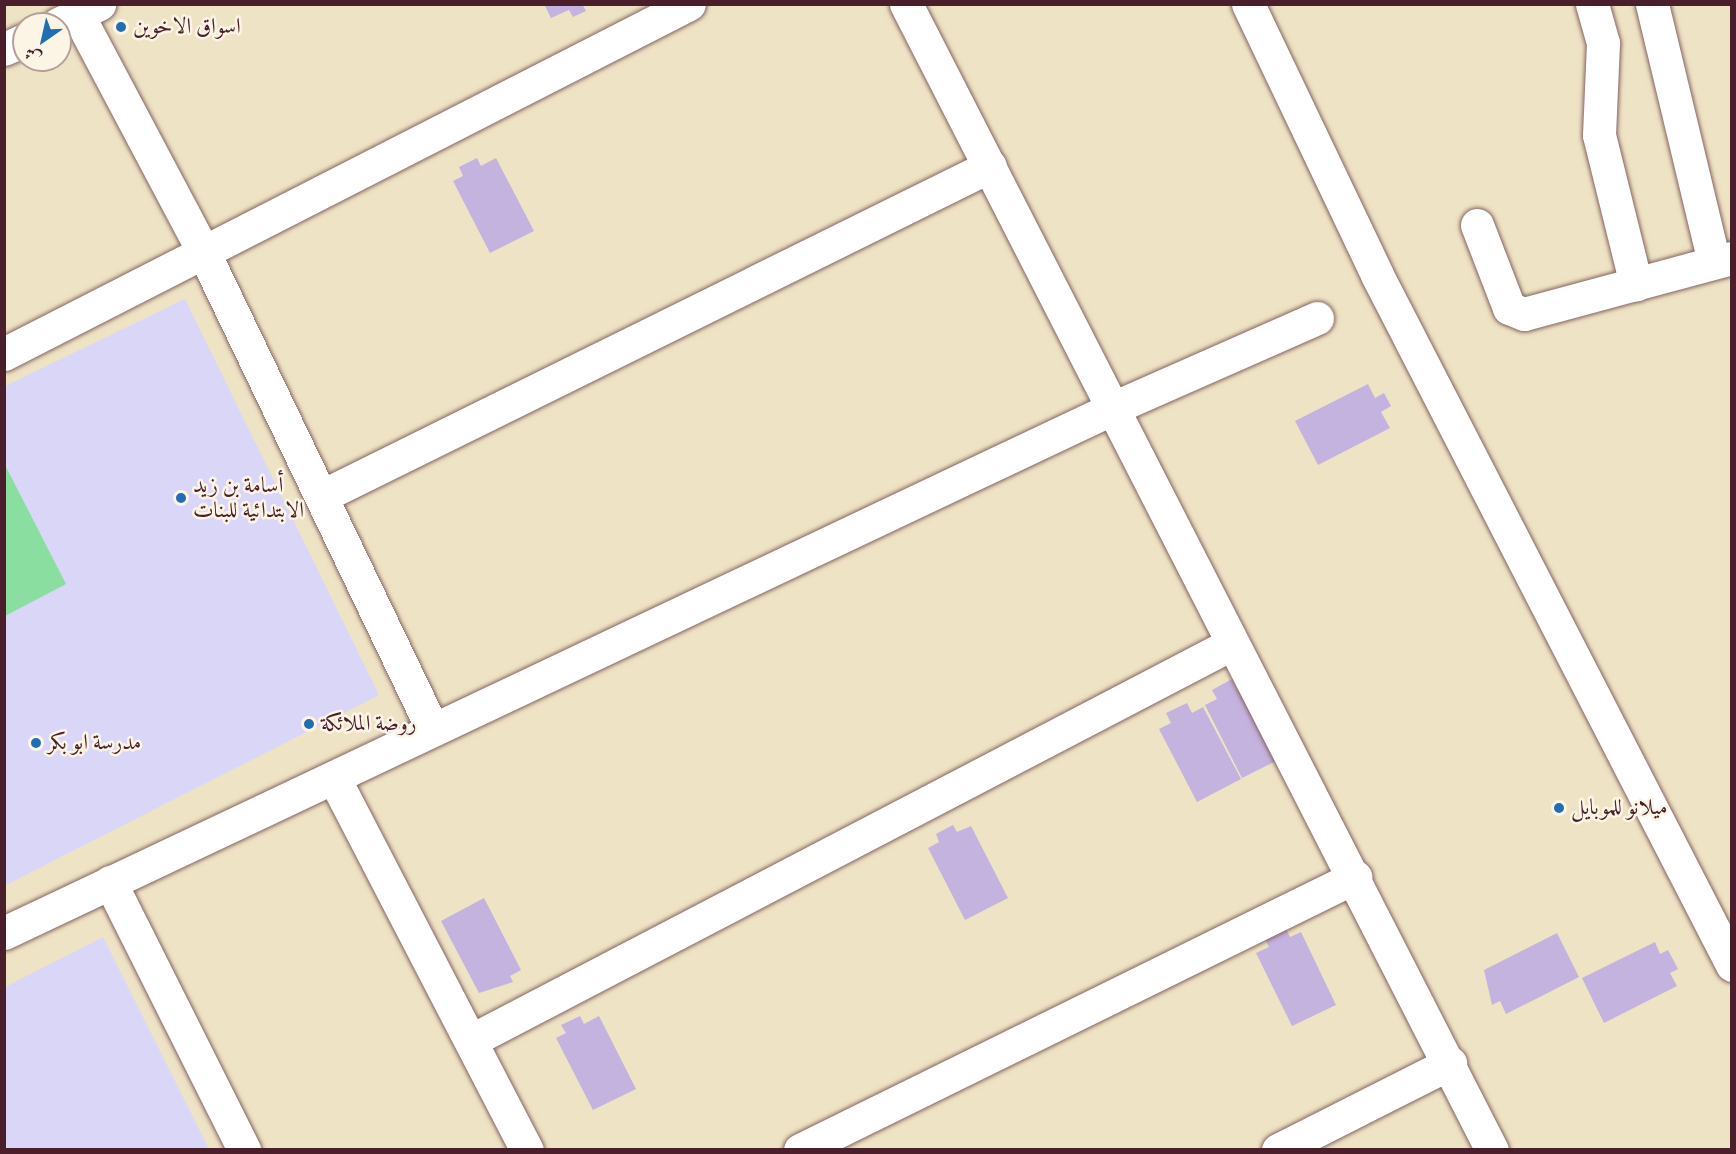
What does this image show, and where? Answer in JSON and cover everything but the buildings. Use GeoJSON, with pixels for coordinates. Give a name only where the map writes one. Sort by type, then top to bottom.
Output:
{"type":"FeatureCollection","features":[{"type":"Feature","properties":{"kind":"street"},"geometry":{"type":"LineString","coordinates":[[4,354],[689,4]]}},
{"type":"Feature","properties":{"kind":"street"},"geometry":{"type":"LineString","coordinates":[[906,4],[1113,408],[1230,645],[1355,877],[1492,1149]]}},
{"type":"Feature","properties":{"kind":"street"},"geometry":{"type":"LineString","coordinates":[[1248,4],[1377,275],[1731,965]]}},
{"type":"Feature","properties":{"kind":"street"},"geometry":{"type":"LineString","coordinates":[[1592,4],[1603,43],[1599,135],[1636,285]]}},
{"type":"Feature","properties":{"kind":"street"},"geometry":{"type":"LineString","coordinates":[[1477,225],[1509,308],[1524,314],[1723,260],[1652,4]]}},
{"type":"Feature","properties":{"kind":"street"},"geometry":{"type":"LineString","coordinates":[[78,14],[204,253],[432,728]]}},
{"type":"Feature","properties":{"kind":"street"},"geometry":{"type":"LineString","coordinates":[[322,496],[990,166]]}},
{"type":"Feature","properties":{"kind":"street"},"geometry":{"type":"LineString","coordinates":[[4,933],[110,882],[335,780],[432,728],[1113,408],[1317,318]]}},
{"type":"Feature","properties":{"kind":"street"},"geometry":{"type":"LineString","coordinates":[[472,1040],[1230,645]]}},
{"type":"Feature","properties":{"kind":"street"},"geometry":{"type":"LineString","coordinates":[[335,780],[527,1149]]}},
{"type":"Feature","properties":{"kind":"street"},"geometry":{"type":"LineString","coordinates":[[800,1149],[1355,877]]}},
{"type":"Feature","properties":{"kind":"street"},"geometry":{"type":"LineString","coordinates":[[110,882],[244,1149]]}},
{"type":"Feature","properties":{"kind":"street"},"geometry":{"type":"LineString","coordinates":[[1278,1149],[1450,1063]]}},
{"type":"Feature","properties":{"kind":"shaded area"},"geometry":{"type":"Polygon","coordinates":[[[185,299],[379,695],[4,886],[5,386],[185,299]]]}},
{"type":"Feature","properties":{"kind":"shaded area"},"geometry":{"type":"Polygon","coordinates":[[[103,937],[209,1149],[5,1149],[5,987],[103,937]]]}},
{"type":"Feature","properties":{"kind":"green space"},"geometry":{"type":"Polygon","coordinates":[[[4,463],[66,584],[5,616],[4,616],[4,463]]]}},
{"type":"Feature","properties":{"kind":"place","name":"اسواق الاخوين"},"geometry":{"type":"Point","coordinates":[121,27]}},
{"type":"Feature","properties":{"kind":"place","name":"أسامة بن زيد الابتدائية للبنات"},"geometry":{"type":"Point","coordinates":[181,498]}},
{"type":"Feature","properties":{"kind":"place","name":"روضة الملائكة"},"geometry":{"type":"Point","coordinates":[309,724]}},
{"type":"Feature","properties":{"kind":"place","name":"مدرسة ابو بكر"},"geometry":{"type":"Point","coordinates":[36,743]}},
{"type":"Feature","properties":{"kind":"place","name":"ميلانو للموبايل"},"geometry":{"type":"Point","coordinates":[1559,808]}}]}
